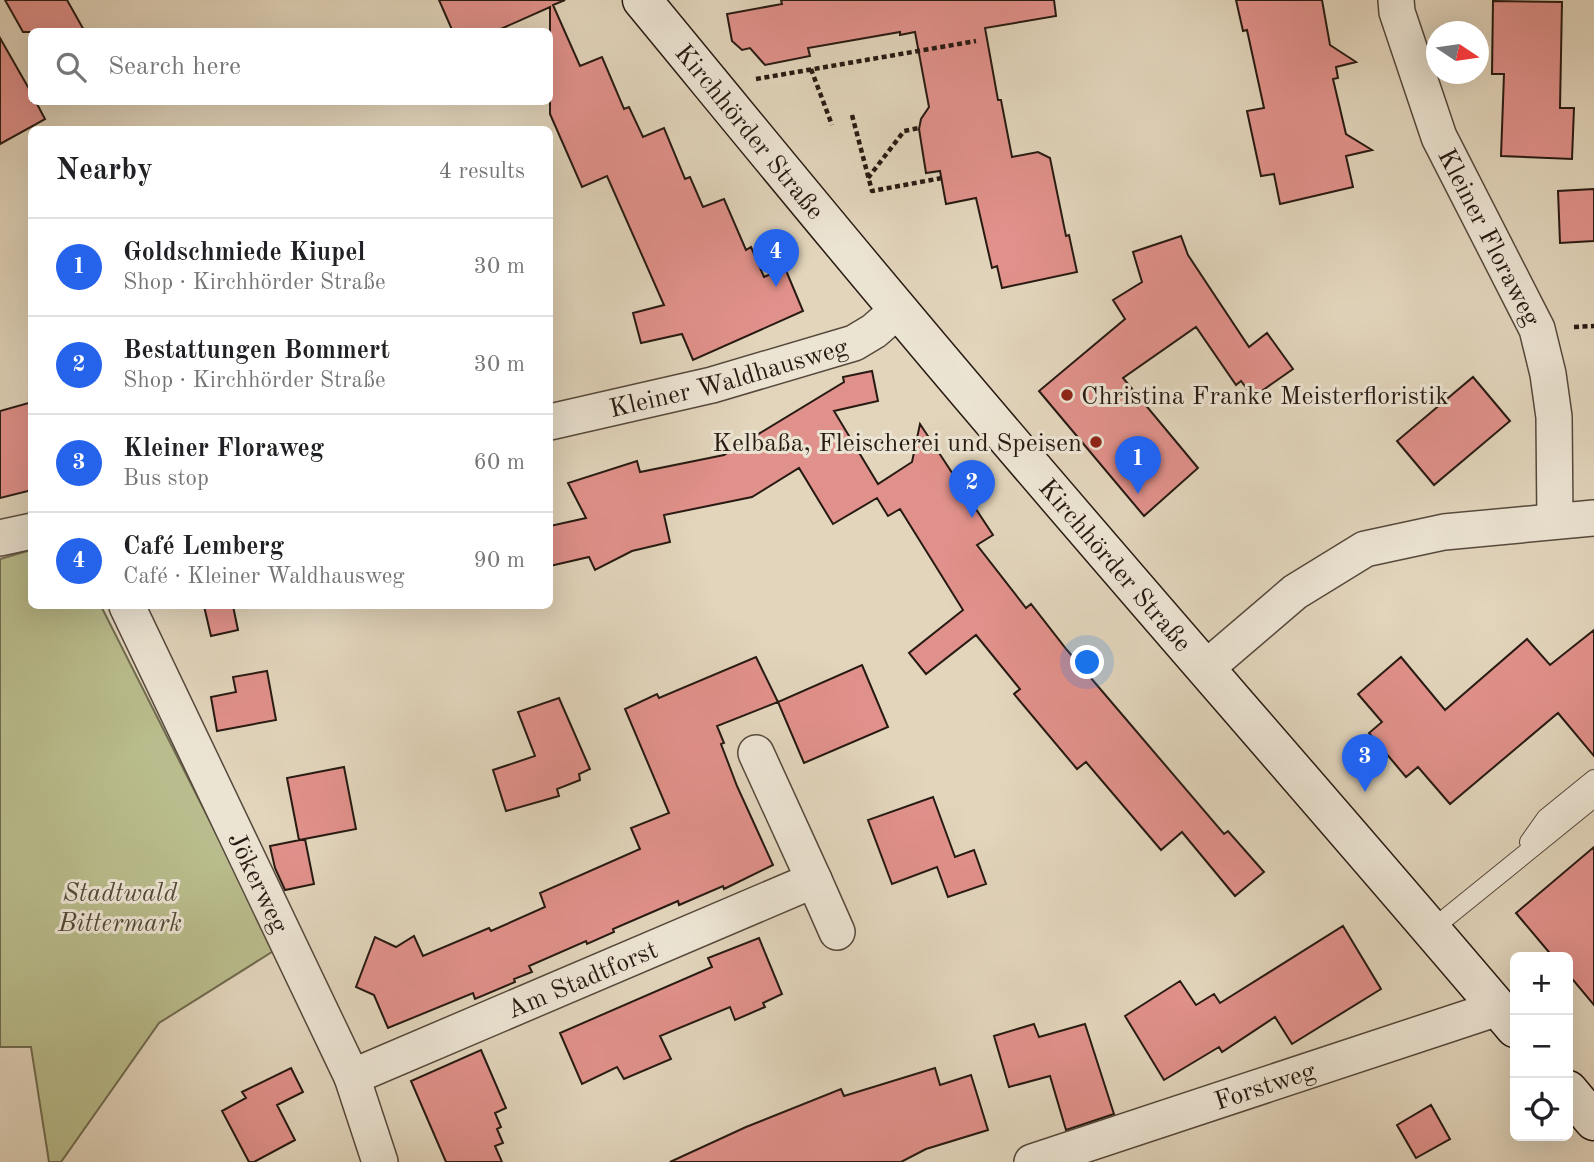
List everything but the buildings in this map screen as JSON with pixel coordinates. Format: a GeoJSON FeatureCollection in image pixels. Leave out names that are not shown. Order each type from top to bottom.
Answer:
{"type":"FeatureCollection","features":[{"type":"Feature","properties":{"kind":"main road","name":"Kirchhörder Straße"},"geometry":{"type":"LineString","coordinates":[[642,0],[898,310],[1507,1018]]}},
{"type":"Feature","properties":{"kind":"main road"},"geometry":{"type":"LineString","coordinates":[[1573,1096],[1594,1121]]}},
{"type":"Feature","properties":{"kind":"street","name":"Kleiner Floraweg"},"geometry":{"type":"LineString","coordinates":[[1396,0],[1397,12],[1439,137],[1537,329],[1548,374],[1554,417],[1555,520]]}},
{"type":"Feature","properties":{"kind":"street","name":"Kleiner Waldhausweg"},"geometry":{"type":"LineString","coordinates":[[553,421],[712,385],[854,343],[874,331],[898,310]]}},
{"type":"Feature","properties":{"kind":"street"},"geometry":{"type":"LineString","coordinates":[[1205,669],[1296,592],[1365,549],[1444,532],[1594,518]]}},
{"type":"Feature","properties":{"kind":"street"},"geometry":{"type":"LineString","coordinates":[[0,538],[28,532]]}},
{"type":"Feature","properties":{"kind":"street","name":"Jökerweg"},"geometry":{"type":"LineString","coordinates":[[128,609],[352,1077],[380,1162]]}},
{"type":"Feature","properties":{"kind":"street"},"geometry":{"type":"LineString","coordinates":[[756,752],[837,932]]}},
{"type":"Feature","properties":{"kind":"street","name":"Am Stadtforst"},"geometry":{"type":"LineString","coordinates":[[352,1077],[814,880]]}},
{"type":"Feature","properties":{"kind":"street","name":"Forstweg"},"geometry":{"type":"LineString","coordinates":[[1032,1162],[1507,1018]]}},
{"type":"Feature","properties":{"kind":"lane"},"geometry":{"type":"LineString","coordinates":[[1517,859],[1546,818],[1594,779]]}},
{"type":"Feature","properties":{"kind":"lane"},"geometry":{"type":"LineString","coordinates":[[1431,930],[1594,798]]}},
{"type":"Feature","properties":{"kind":"path"},"geometry":{"type":"LineString","coordinates":[[753,82],[758,78],[976,41]]}},
{"type":"Feature","properties":{"kind":"path"},"geometry":{"type":"LineString","coordinates":[[811,69],[831,125]]}},
{"type":"Feature","properties":{"kind":"path"},"geometry":{"type":"LineString","coordinates":[[852,116],[872,191],[942,178]]}},
{"type":"Feature","properties":{"kind":"path"},"geometry":{"type":"LineString","coordinates":[[868,178],[904,131],[919,128]]}},
{"type":"Feature","properties":{"kind":"green space","name":"Stadtwald Bittermark"},"geometry":{"type":"Polygon","coordinates":[[[28,551],[28,609],[103,609],[275,950],[159,1023],[61,1162],[49,1162],[31,1047],[0,1047],[0,559],[28,551]]]}},
{"type":"Feature","properties":{"kind":"place","name":"Café Lemberg"},"geometry":{"type":"Point","coordinates":[776,287]}},
{"type":"Feature","properties":{"kind":"place","name":"Christina Franke Meisterfloristik"},"geometry":{"type":"Point","coordinates":[1067,395]}},
{"type":"Feature","properties":{"kind":"place","name":"Kelbaßa, Fleischerei und Speisen"},"geometry":{"type":"Point","coordinates":[1096,442]}},
{"type":"Feature","properties":{"kind":"place","name":"Goldschmiede Kiupel"},"geometry":{"type":"Point","coordinates":[1138,494]}},
{"type":"Feature","properties":{"kind":"place","name":"Bestattungen Bommert"},"geometry":{"type":"Point","coordinates":[972,518]}},
{"type":"Feature","properties":{"kind":"place","name":"Kleiner Floraweg"},"geometry":{"type":"Point","coordinates":[1365,792]}}]}
